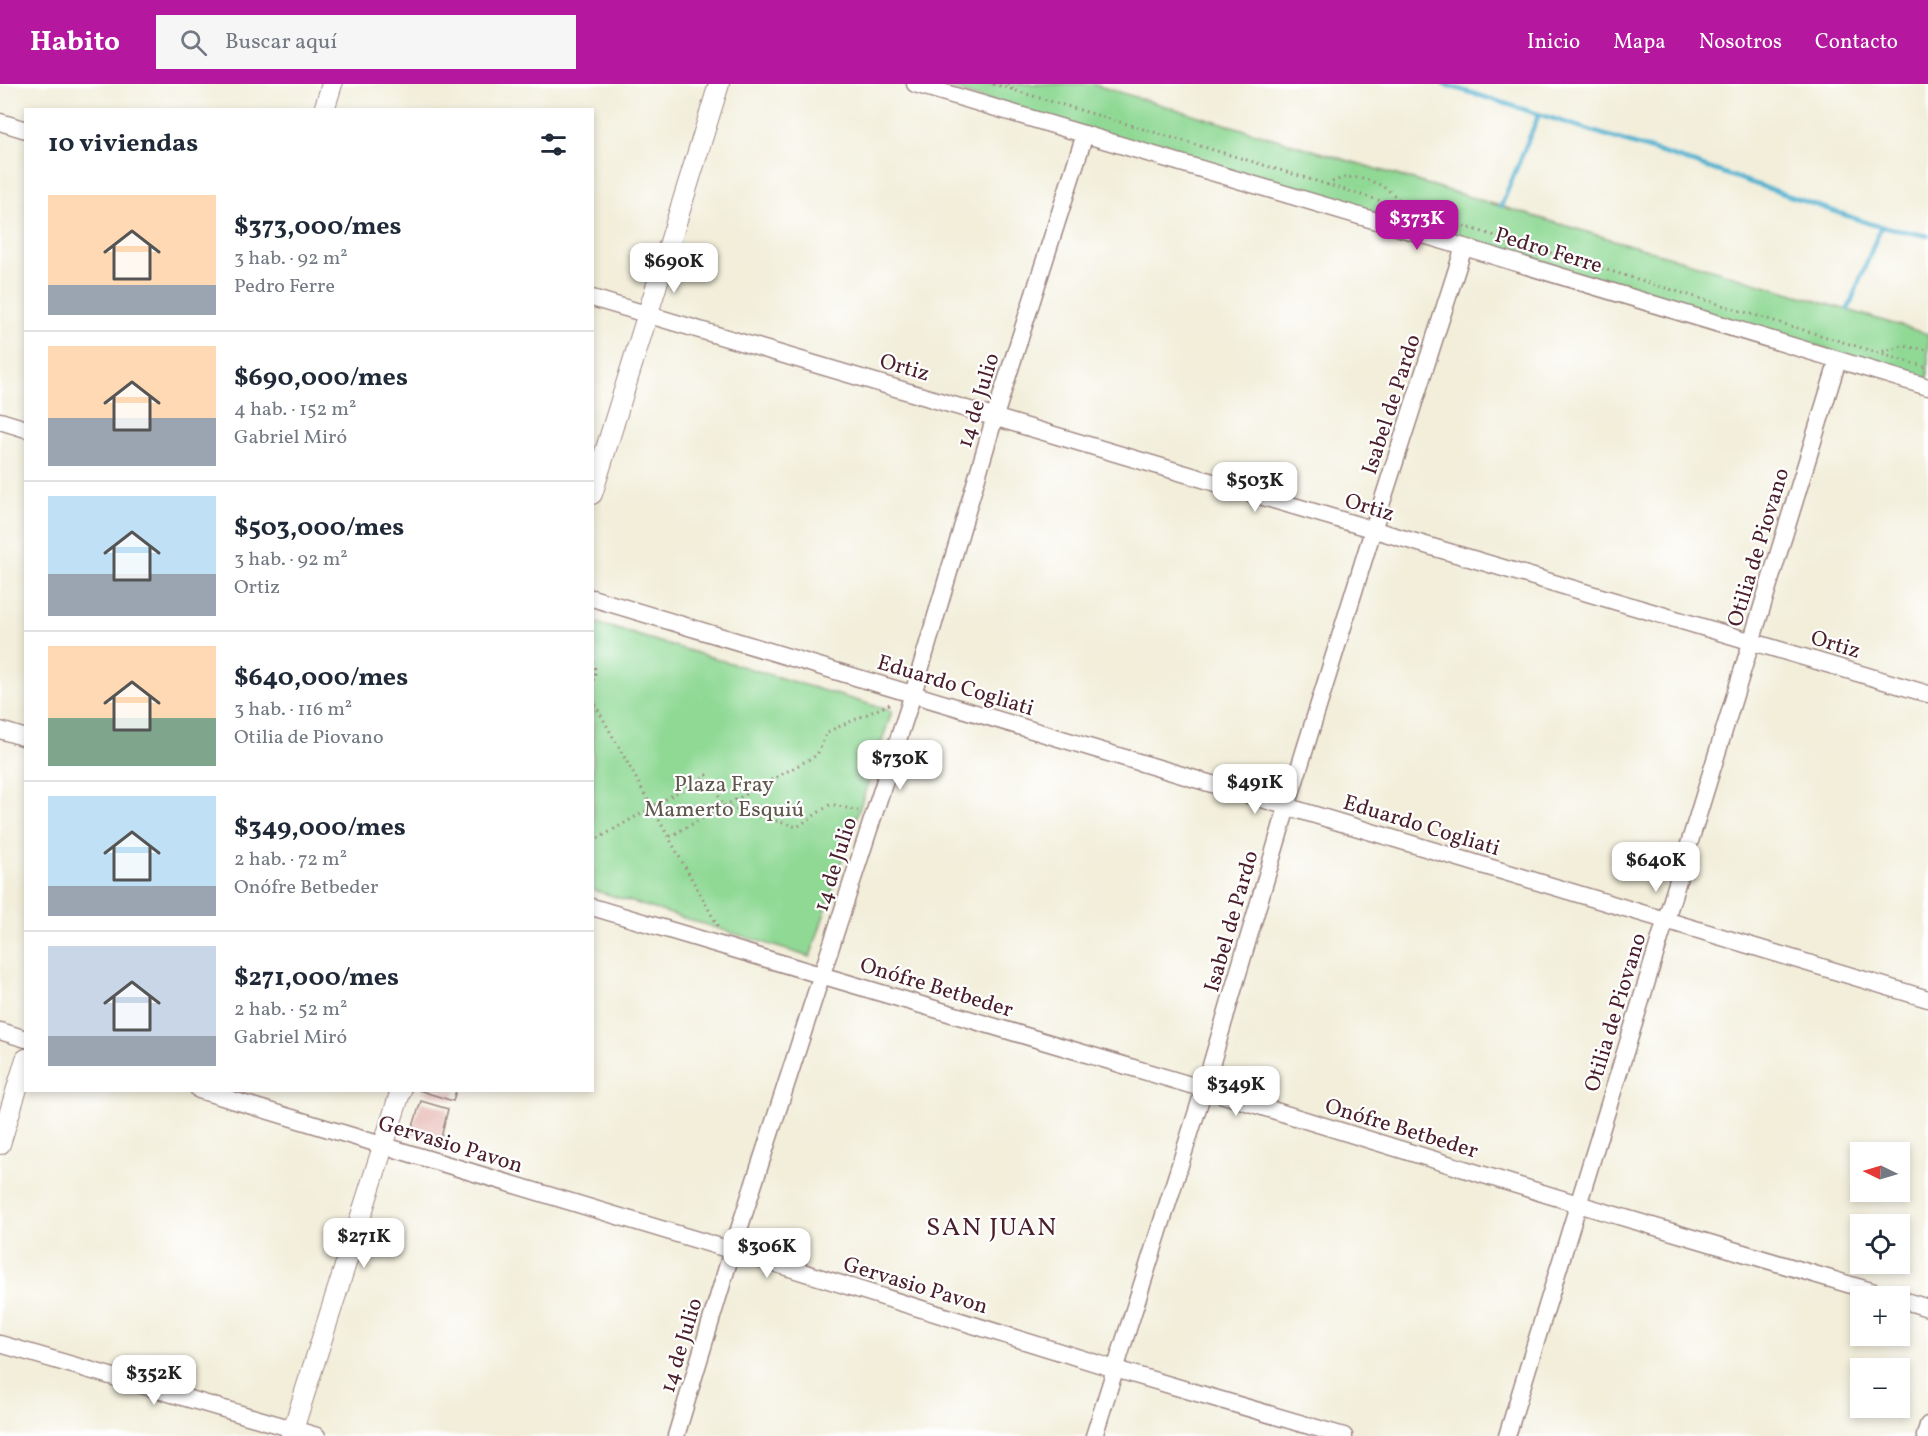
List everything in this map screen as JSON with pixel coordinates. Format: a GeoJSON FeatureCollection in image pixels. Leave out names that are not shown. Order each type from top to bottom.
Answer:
{"type":"FeatureCollection","features":[{"type":"Feature","properties":{"kind":"street"},"geometry":{"type":"LineString","coordinates":[[325,108],[332,84]]}},
{"type":"Feature","properties":{"kind":"street"},"geometry":{"type":"LineString","coordinates":[[594,488],[719,84]]}},
{"type":"Feature","properties":{"kind":"street","name":"Pedro Ferre"},"geometry":{"type":"LineString","coordinates":[[915,84],[1928,387]]}},
{"type":"Feature","properties":{"kind":"street"},"geometry":{"type":"LineString","coordinates":[[0,122],[24,129]]}},
{"type":"Feature","properties":{"kind":"street","name":"14 de Julio"},"geometry":{"type":"LineString","coordinates":[[676,1436],[732,1251],[913,694],[995,416],[1085,134]]}},
{"type":"Feature","properties":{"kind":"street","name":"Isabel de Pardo"},"geometry":{"type":"LineString","coordinates":[[1094,1436],[1204,1089],[1287,807],[1373,530],[1464,247]]}},
{"type":"Feature","properties":{"kind":"street","name":"Ortiz"},"geometry":{"type":"LineString","coordinates":[[594,299],[1928,694]]}},
{"type":"Feature","properties":{"kind":"street","name":"Otilia de Piovano"},"geometry":{"type":"LineString","coordinates":[[1507,1436],[1838,360]]}},
{"type":"Feature","properties":{"kind":"street"},"geometry":{"type":"LineString","coordinates":[[0,422],[24,428]]}},
{"type":"Feature","properties":{"kind":"street","name":"Eduardo Cogliati"},"geometry":{"type":"LineString","coordinates":[[594,599],[1928,999]]}},
{"type":"Feature","properties":{"kind":"street"},"geometry":{"type":"LineString","coordinates":[[0,730],[24,737]]}},
{"type":"Feature","properties":{"kind":"street","name":"Onófre Betbeder"},"geometry":{"type":"LineString","coordinates":[[594,908],[1854,1286]]}},
{"type":"Feature","properties":{"kind":"street"},"geometry":{"type":"LineString","coordinates":[[0,1031],[24,1038]]}},
{"type":"Feature","properties":{"kind":"street"},"geometry":{"type":"LineString","coordinates":[[0,1144],[24,1066]]}},
{"type":"Feature","properties":{"kind":"street","name":"Gervasio Pavon"},"geometry":{"type":"LineString","coordinates":[[206,1092],[1115,1369],[1344,1436]]}},
{"type":"Feature","properties":{"kind":"street"},"geometry":{"type":"LineString","coordinates":[[292,1432],[400,1092]]}},
{"type":"Feature","properties":{"kind":"street"},"geometry":{"type":"LineString","coordinates":[[1910,1302],[1928,1308]]}},
{"type":"Feature","properties":{"kind":"street"},"geometry":{"type":"LineString","coordinates":[[0,1344],[292,1432],[317,1436]]}},
{"type":"Feature","properties":{"kind":"street"},"geometry":{"type":"LineString","coordinates":[[1925,1436],[1928,1425]]}},
{"type":"Feature","properties":{"kind":"path"},"geometry":{"type":"LineString","coordinates":[[993,84],[1928,368]]}},
{"type":"Feature","properties":{"kind":"path"},"geometry":{"type":"LineString","coordinates":[[1008,84],[1015,91]]}},
{"type":"Feature","properties":{"kind":"path"},"geometry":{"type":"LineString","coordinates":[[1327,185],[1341,179],[1372,180],[1390,192],[1407,210],[1410,216],[1410,231]]}},
{"type":"Feature","properties":{"kind":"path"},"geometry":{"type":"LineString","coordinates":[[1865,368],[1872,354],[1903,346],[1928,350]]}},
{"type":"Feature","properties":{"kind":"path"},"geometry":{"type":"LineString","coordinates":[[669,837],[817,755],[827,732],[913,694]]}},
{"type":"Feature","properties":{"kind":"path"},"geometry":{"type":"LineString","coordinates":[[594,703],[730,948]]}},
{"type":"Feature","properties":{"kind":"path"},"geometry":{"type":"LineString","coordinates":[[594,837],[599,838],[707,775],[724,806],[796,827],[831,804],[873,816]]}},
{"type":"Feature","properties":{"kind":"green space"},"geometry":{"type":"Polygon","coordinates":[[[934,84],[1092,84],[1928,334],[1928,379],[934,84]]]}},
{"type":"Feature","properties":{"kind":"green space","name":"Plaza Fray Mamerto Esquiú"},"geometry":{"type":"Polygon","coordinates":[[[594,622],[892,711],[810,957],[594,890],[594,622]]]}},
{"type":"Feature","properties":{"kind":"building"},"geometry":{"type":"Polygon","coordinates":[[[424,1092],[455,1092],[453,1101],[424,1092]]]}},
{"type":"Feature","properties":{"kind":"building"},"geometry":{"type":"Polygon","coordinates":[[[421,1101],[448,1109],[440,1142],[411,1133],[421,1101]]]}},
{"type":"Feature","properties":{"kind":"waterway"},"geometry":{"type":"LineString","coordinates":[[1443,84],[1694,163],[1874,225],[1928,236]]}},
{"type":"Feature","properties":{"kind":"waterway"},"geometry":{"type":"LineString","coordinates":[[1501,206],[1539,114]]}},
{"type":"Feature","properties":{"kind":"waterway"},"geometry":{"type":"LineString","coordinates":[[1848,309],[1881,227]]}},
{"type":"Feature","properties":{"kind":"district","name":"SAN JUAN"},"geometry":{"type":"Point","coordinates":[992,1226]}}]}
